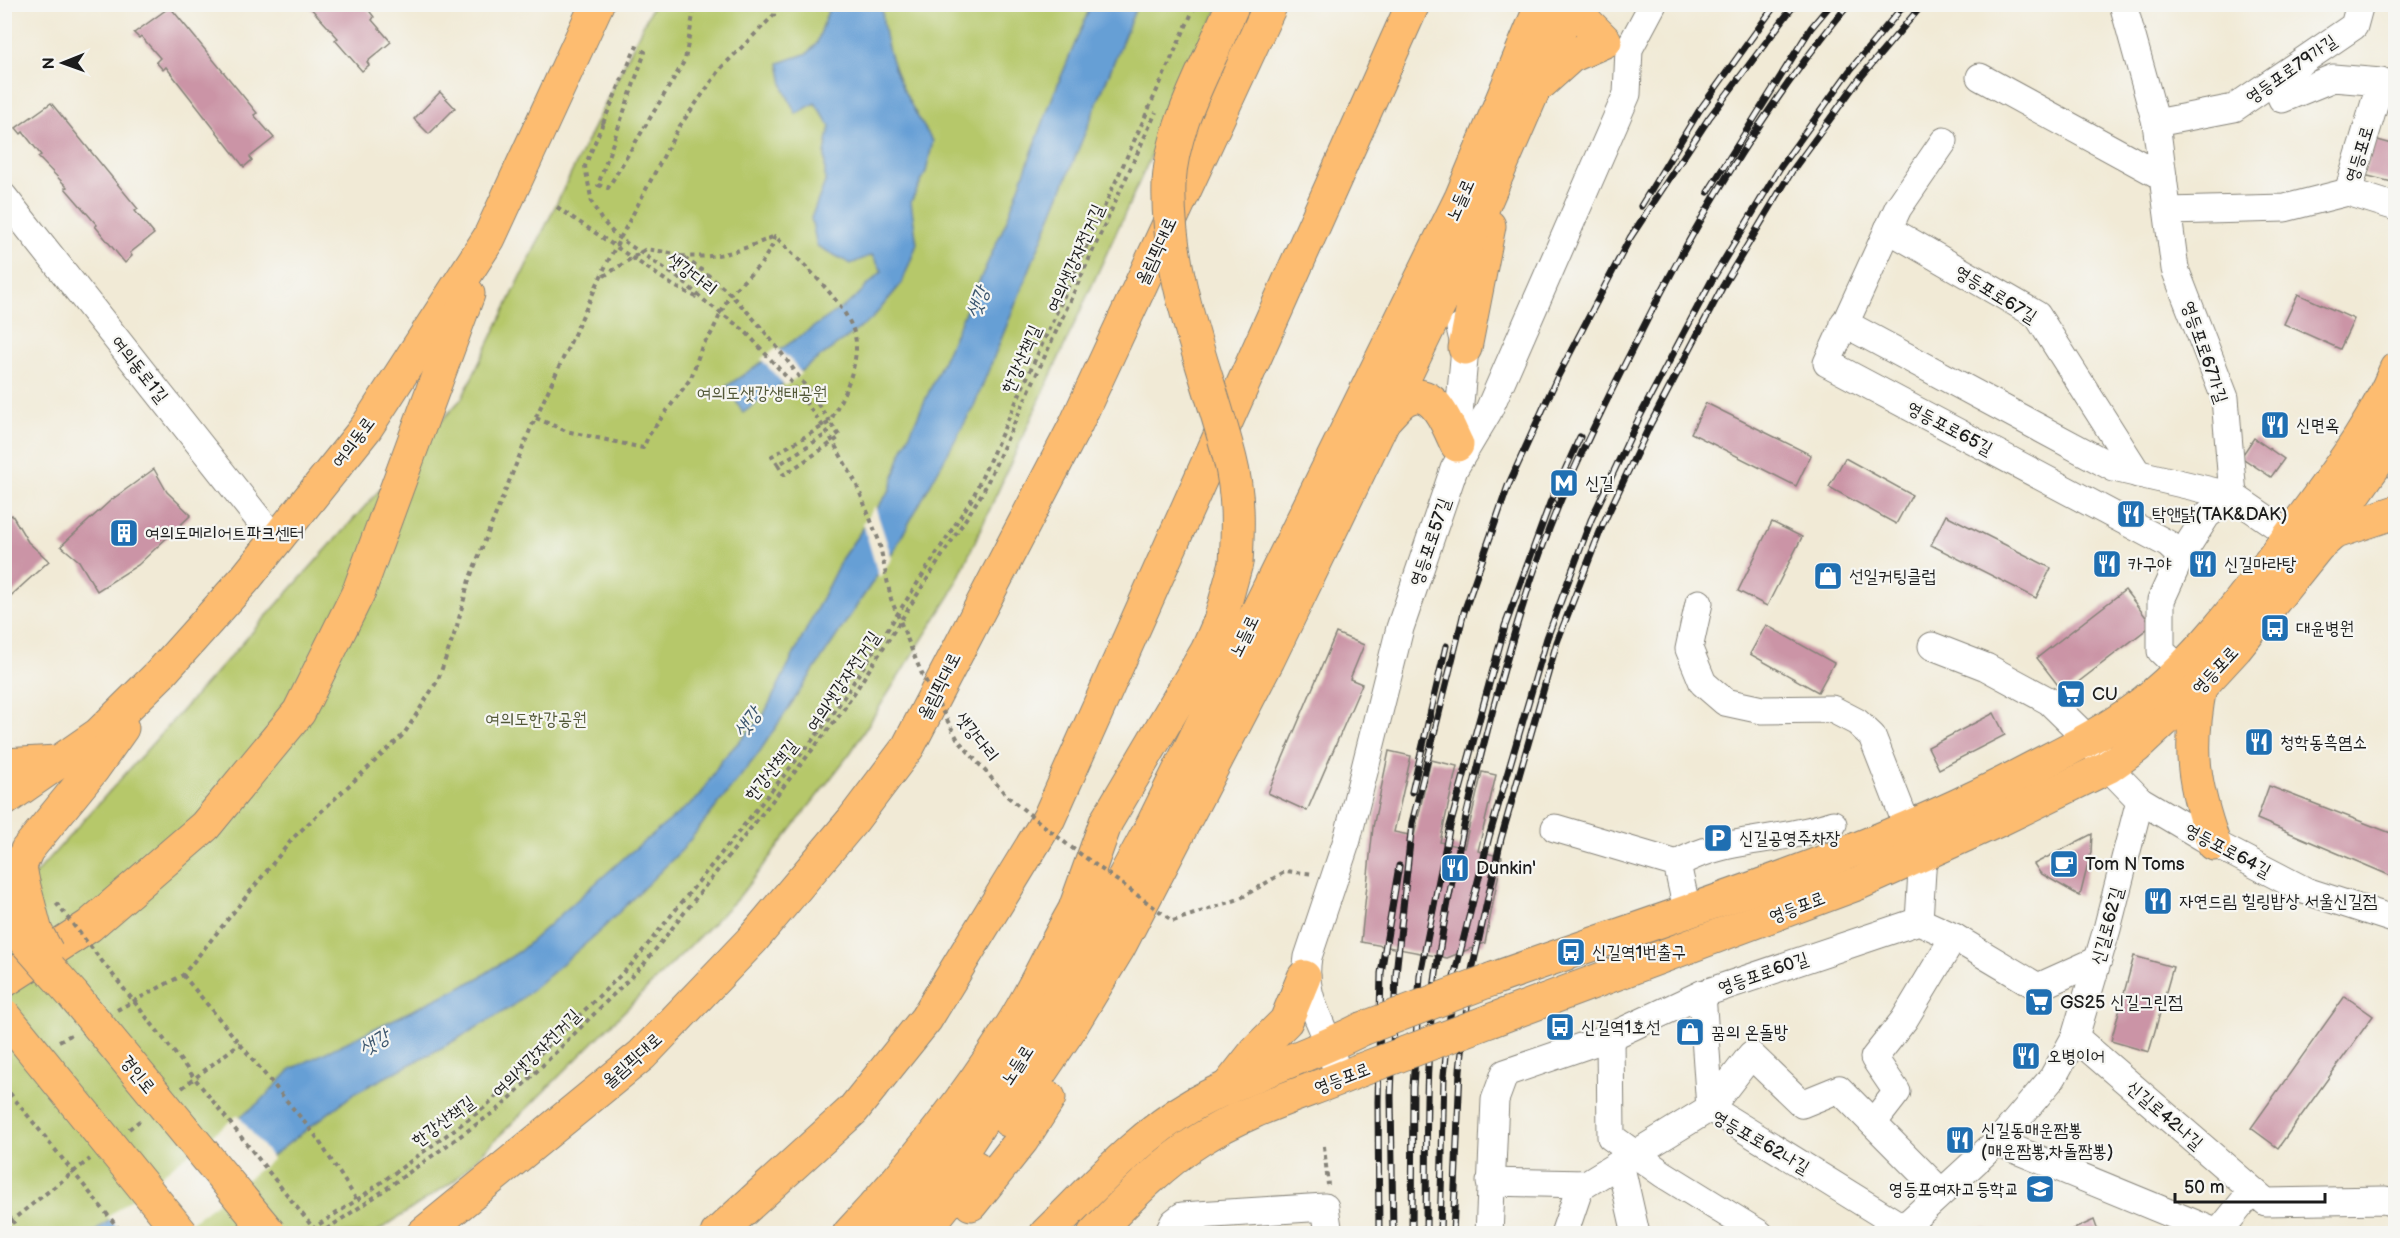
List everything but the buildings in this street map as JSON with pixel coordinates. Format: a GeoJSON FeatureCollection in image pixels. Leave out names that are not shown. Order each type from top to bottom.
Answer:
{"type":"FeatureCollection","features":[{"type":"Feature","properties":{"kind":"main road","name":"여의동로"},"geometry":{"type":"LineString","coordinates":[[4,800],[99,734],[160,674],[276,541],[366,428],[489,238],[597,4]]}},
{"type":"Feature","properties":{"kind":"main road"},"geometry":{"type":"LineString","coordinates":[[1076,906],[1107,822],[1207,651],[1220,621],[1236,563],[1238,509],[1231,461],[1204,372],[1172,248],[1169,182],[1180,132],[1196,87],[1233,4]]}},
{"type":"Feature","properties":{"kind":"main road","name":"올림픽대로"},"geometry":{"type":"LineString","coordinates":[[423,1233],[642,1055],[752,940],[853,820],[908,747],[1076,424],[1271,4]]}},
{"type":"Feature","properties":{"kind":"main road"},"geometry":{"type":"LineString","coordinates":[[717,1233],[853,1110],[926,1019],[1049,818],[1413,4]]}},
{"type":"Feature","properties":{"kind":"main road","name":"노들로"},"geometry":{"type":"LineString","coordinates":[[889,1233],[959,1156],[1041,1028],[1152,826],[1188,749],[1437,249],[1461,198],[1542,4]]}},
{"type":"Feature","properties":{"kind":"main road","name":"노들로"},"geometry":{"type":"LineString","coordinates":[[922,1233],[966,1181],[1067,1033],[1119,947],[1268,660],[1449,285],[1571,4]]}},
{"type":"Feature","properties":{"kind":"main road"},"geometry":{"type":"LineString","coordinates":[[1578,4],[1586,22],[1617,45]]}},
{"type":"Feature","properties":{"kind":"main road"},"geometry":{"type":"LineString","coordinates":[[1535,88],[1571,56],[1617,45]]}},
{"type":"Feature","properties":{"kind":"main road"},"geometry":{"type":"LineString","coordinates":[[1465,348],[1508,148]]}},
{"type":"Feature","properties":{"kind":"main road"},"geometry":{"type":"LineString","coordinates":[[4,981],[89,926],[205,826],[299,712],[359,591],[489,238]]}},
{"type":"Feature","properties":{"kind":"main road","name":"영등포로"},"geometry":{"type":"LineString","coordinates":[[1094,1233],[1157,1172],[1201,1138],[1244,1115],[1859,883],[1993,789],[2088,739],[2236,648],[2303,541],[2388,435],[2396,369]]}},
{"type":"Feature","properties":{"kind":"main road"},"geometry":{"type":"LineString","coordinates":[[1383,421],[1405,400],[1419,396],[1430,400],[1440,410],[1456,457]]}},
{"type":"Feature","properties":{"kind":"main road"},"geometry":{"type":"LineString","coordinates":[[2303,541],[2396,512]]}},
{"type":"Feature","properties":{"kind":"main road"},"geometry":{"type":"LineString","coordinates":[[948,1233],[1022,1140],[1089,1033],[1172,880],[1268,660]]}},
{"type":"Feature","properties":{"kind":"main road"},"geometry":{"type":"LineString","coordinates":[[73,995],[36,932],[20,866],[27,850],[93,769],[160,674]]}},
{"type":"Feature","properties":{"kind":"main road"},"geometry":{"type":"LineString","coordinates":[[2190,678],[2194,777],[2199,801],[2214,844]]}},
{"type":"Feature","properties":{"kind":"main road","name":"영등포로"},"geometry":{"type":"LineString","coordinates":[[1046,1233],[1156,1129],[1194,1104],[1362,1029],[1493,979],[1820,863],[1916,841],[2108,767],[2136,747],[2190,678]]}},
{"type":"Feature","properties":{"kind":"main road"},"geometry":{"type":"LineString","coordinates":[[849,1233],[886,1194],[945,1122],[1013,1024],[1076,906],[1188,749]]}},
{"type":"Feature","properties":{"kind":"main road"},"geometry":{"type":"LineString","coordinates":[[4,765],[57,762]]}},
{"type":"Feature","properties":{"kind":"main road","name":"경인로"},"geometry":{"type":"LineString","coordinates":[[4,917],[73,995],[270,1233]]}},
{"type":"Feature","properties":{"kind":"main road"},"geometry":{"type":"LineString","coordinates":[[1227,1088],[1257,1050],[1286,1021],[1305,977]]}},
{"type":"Feature","properties":{"kind":"main road"},"geometry":{"type":"LineString","coordinates":[[4,1015],[182,1233]]}},
{"type":"Feature","properties":{"kind":"main road"},"geometry":{"type":"LineString","coordinates":[[1067,1233],[1087,1193]]}},
{"type":"Feature","properties":{"kind":"street"},"geometry":{"type":"LineString","coordinates":[[1617,45],[1653,4]]}},
{"type":"Feature","properties":{"kind":"street","name":"영등포로67가길"},"geometry":{"type":"LineString","coordinates":[[2123,4],[2156,123],[2175,269],[2225,398],[2233,496]]}},
{"type":"Feature","properties":{"kind":"street","name":"영등포로79가길"},"geometry":{"type":"LineString","coordinates":[[2156,123],[2234,108],[2274,81],[2357,15]]}},
{"type":"Feature","properties":{"kind":"street","name":"영등포로57길"},"geometry":{"type":"LineString","coordinates":[[1348,1075],[1330,1045],[1312,1006],[1305,977],[1308,957],[1347,840],[1400,628],[1456,457],[1488,412],[1627,94],[1617,45]]}},
{"type":"Feature","properties":{"kind":"street"},"geometry":{"type":"LineString","coordinates":[[1980,77],[2163,177]]}},
{"type":"Feature","properties":{"kind":"street","name":"영등포로"},"geometry":{"type":"LineString","coordinates":[[2274,81],[2282,99],[2332,78],[2381,82],[2348,192],[2396,207]]}},
{"type":"Feature","properties":{"kind":"street","name":"영등포로65길"},"geometry":{"type":"LineString","coordinates":[[1944,141],[1898,208],[1827,363],[2168,544],[2181,556]]}},
{"type":"Feature","properties":{"kind":"street"},"geometry":{"type":"LineString","coordinates":[[2168,211],[2285,208],[2348,192]]}},
{"type":"Feature","properties":{"kind":"street","name":"여의동로1길"},"geometry":{"type":"LineString","coordinates":[[4,197],[276,541]]}},
{"type":"Feature","properties":{"kind":"street","name":"영등포로67길"},"geometry":{"type":"LineString","coordinates":[[1888,229],[2037,315],[2138,474]]}},
{"type":"Feature","properties":{"kind":"street"},"geometry":{"type":"LineString","coordinates":[[1437,249],[1465,348],[1456,457]]}},
{"type":"Feature","properties":{"kind":"street"},"geometry":{"type":"LineString","coordinates":[[1844,323],[2114,468],[2233,496],[2303,541]]}},
{"type":"Feature","properties":{"kind":"street"},"geometry":{"type":"LineString","coordinates":[[2190,678],[2161,651],[2161,600],[2181,556],[2207,515],[2233,496]]}},
{"type":"Feature","properties":{"kind":"street"},"geometry":{"type":"LineString","coordinates":[[1699,603],[1689,649],[1703,683],[1725,702],[1762,710],[1832,709],[1857,722],[1872,736],[1916,841],[1920,921],[1954,937],[2038,987],[2098,960]]}},
{"type":"Feature","properties":{"kind":"street","name":"영등포로64길"},"geometry":{"type":"LineString","coordinates":[[1932,646],[1986,667],[2049,701],[2088,739],[2108,767],[2140,800],[2214,844],[2306,891],[2396,920]]}},
{"type":"Feature","properties":{"kind":"street","name":"신길로62길"},"geometry":{"type":"LineString","coordinates":[[1899,1230],[1997,1142],[2053,1077],[2075,1038],[2140,800]]}},
{"type":"Feature","properties":{"kind":"street"},"geometry":{"type":"LineString","coordinates":[[1555,828],[1677,864],[1698,852],[1804,834],[1833,824]]}},
{"type":"Feature","properties":{"kind":"street"},"geometry":{"type":"LineString","coordinates":[[1677,864],[1687,910]]}},
{"type":"Feature","properties":{"kind":"street","name":"영등포로60길"},"geometry":{"type":"LineString","coordinates":[[1489,1233],[1495,1100],[1505,1073],[1610,1036],[1702,994],[1920,921]]}},
{"type":"Feature","properties":{"kind":"street"},"geometry":{"type":"LineString","coordinates":[[1873,1123],[1897,1092],[1874,1058],[1904,1020],[1954,937]]}},
{"type":"Feature","properties":{"kind":"street"},"geometry":{"type":"LineString","coordinates":[[1702,994],[1710,1108]]}},
{"type":"Feature","properties":{"kind":"street"},"geometry":{"type":"LineString","coordinates":[[1610,1036],[1611,1137],[1628,1158],[1663,1174],[1760,1233]]}},
{"type":"Feature","properties":{"kind":"street","name":"신길로42나길"},"geometry":{"type":"LineString","coordinates":[[2075,1038],[2265,1202],[2385,1200],[2396,1204]]}},
{"type":"Feature","properties":{"kind":"street"},"geometry":{"type":"LineString","coordinates":[[1710,1108],[1751,1055],[1802,1104],[1839,1089],[1941,1192]]}},
{"type":"Feature","properties":{"kind":"street","name":"영등포로62나길"},"geometry":{"type":"LineString","coordinates":[[1490,1182],[1586,1184],[1710,1108],[1899,1230]]}},
{"type":"Feature","properties":{"kind":"street"},"geometry":{"type":"LineString","coordinates":[[1997,1142],[2220,1232],[2252,1191]]}},
{"type":"Feature","properties":{"kind":"street"},"geometry":{"type":"LineString","coordinates":[[1628,1158],[1636,1233]]}},
{"type":"Feature","properties":{"kind":"street"},"geometry":{"type":"LineString","coordinates":[[1564,1233],[1581,1184]]}},
{"type":"Feature","properties":{"kind":"street"},"geometry":{"type":"LineString","coordinates":[[1168,1233],[1174,1222],[1182,1216],[1249,1223],[1325,1207],[1329,1233]]}},
{"type":"Feature","properties":{"kind":"path","name":"샛강다리"},"geometry":{"type":"LineString","coordinates":[[695,4],[684,60],[609,188],[598,185],[645,52],[636,47],[585,166],[592,203],[601,219],[616,236],[680,279],[706,303],[745,331],[790,381],[828,433],[856,483],[879,541],[891,599],[921,672],[958,740],[1008,797],[1068,845],[1173,921],[1239,899],[1286,871],[1321,875]]}},
{"type":"Feature","properties":{"kind":"path"},"geometry":{"type":"LineString","coordinates":[[357,1200],[315,1135],[183,975],[294,837],[404,734],[438,680],[457,627],[469,580],[536,418],[600,278],[679,128],[722,67],[774,15],[775,4]]}},
{"type":"Feature","properties":{"kind":"path","name":"한강산책길"},"geometry":{"type":"LineString","coordinates":[[304,1233],[357,1200],[484,1108],[632,964],[831,717],[973,497],[1196,4]]}},
{"type":"Feature","properties":{"kind":"path","name":"여의샛강자전거길"},"geometry":{"type":"LineString","coordinates":[[318,1233],[366,1203],[501,1107],[644,964],[842,712],[983,492],[1160,102]]}},
{"type":"Feature","properties":{"kind":"path"},"geometry":{"type":"LineString","coordinates":[[557,207],[674,286],[706,303]]}},
{"type":"Feature","properties":{"kind":"path"},"geometry":{"type":"LineString","coordinates":[[600,278],[646,249],[680,256],[709,258],[739,251],[775,236]]}},
{"type":"Feature","properties":{"kind":"path"},"geometry":{"type":"LineString","coordinates":[[680,256],[730,294],[789,362],[830,422],[840,437],[784,475],[772,456],[830,422],[851,379],[856,341],[839,305],[775,236]]}},
{"type":"Feature","properties":{"kind":"path"},"geometry":{"type":"LineString","coordinates":[[536,418],[566,431],[643,448],[649,435],[691,378],[702,346],[711,334],[730,294],[761,264],[775,236]]}},
{"type":"Feature","properties":{"kind":"path"},"geometry":{"type":"LineString","coordinates":[[777,465],[828,433]]}},
{"type":"Feature","properties":{"kind":"path"},"geometry":{"type":"LineString","coordinates":[[53,899],[318,1233]]}},
{"type":"Feature","properties":{"kind":"path"},"geometry":{"type":"LineString","coordinates":[[4,1086],[123,1233]]}},
{"type":"Feature","properties":{"kind":"path"},"geometry":{"type":"LineString","coordinates":[[1324,1146],[1328,1178],[1325,1207]]}},
{"type":"Feature","properties":{"kind":"path"},"geometry":{"type":"LineString","coordinates":[[12,1220],[21,1233]]}},
{"type":"Feature","properties":{"kind":"green space","name":"여의도한강공원"},"geometry":{"type":"Polygon","coordinates":[[[653,5],[1220,5],[951,594],[851,752],[739,897],[454,1181],[375,1233],[5,1233],[5,898],[39,870],[462,398],[653,5]]]}},
{"type":"Feature","properties":{"kind":"water"},"geometry":{"type":"Polygon","coordinates":[[[830,5],[882,5],[886,41],[897,76],[933,141],[926,172],[911,202],[917,244],[902,283],[871,320],[743,413],[727,386],[853,300],[882,271],[872,255],[851,264],[817,246],[811,218],[825,182],[825,154],[830,126],[815,103],[796,114],[784,89],[779,63],[808,53],[817,43],[830,5]]]}},
{"type":"Feature","properties":{"kind":"water","name":"샛강"},"geometry":{"type":"Polygon","coordinates":[[[1091,5],[1137,5],[974,406],[894,550],[758,754],[682,850],[598,933],[513,1006],[447,1045],[355,1093],[171,1233],[92,1234],[262,1100],[291,1069],[477,979],[520,951],[626,856],[700,796],[721,761],[763,716],[842,558],[890,490],[902,451],[1006,222],[1053,96],[1091,5]]]}},
{"type":"Feature","properties":{"kind":"pier"},"geometry":{"type":"Polygon","coordinates":[[[777,348],[793,362],[801,374],[785,386],[761,359],[777,348]]]}},
{"type":"Feature","properties":{"kind":"pier"},"geometry":{"type":"Polygon","coordinates":[[[875,506],[892,558],[879,578],[863,523],[875,506]]]}},
{"type":"Feature","properties":{"kind":"pier"},"geometry":{"type":"Polygon","coordinates":[[[238,1115],[273,1159],[176,1234],[121,1233],[108,1217],[238,1115]]]}},
{"type":"Feature","properties":{"kind":"railway"},"geometry":{"type":"LineString","coordinates":[[1641,206],[1699,111],[1776,4]]}},
{"type":"Feature","properties":{"kind":"railway"},"geometry":{"type":"LineString","coordinates":[[1393,1234],[1391,1096],[1396,974],[1412,823],[1464,612],[1508,486],[1557,378],[1630,238],[1709,118],[1795,4]]}},
{"type":"Feature","properties":{"kind":"railway"},"geometry":{"type":"LineString","coordinates":[[1708,192],[1811,28],[1831,4]]}},
{"type":"Feature","properties":{"kind":"railway"},"geometry":{"type":"LineString","coordinates":[[1426,1234],[1426,1136],[1430,1038],[1432,1006],[1446,910],[1490,720],[1539,557],[1587,440],[1661,292],[1709,206],[1761,122],[1849,4]]}},
{"type":"Feature","properties":{"kind":"railway"},"geometry":{"type":"LineString","coordinates":[[1440,1234],[1444,1076],[1454,977],[1489,837],[1547,638],[1591,520],[1639,418],[1712,280],[1781,166],[1851,69],[1905,4]]}},
{"type":"Feature","properties":{"kind":"railway"},"geometry":{"type":"LineString","coordinates":[[1453,1234],[1460,1070],[1470,979],[1501,839],[1557,642],[1603,524],[1651,423],[1723,286],[1792,171],[1860,78],[1923,4]]}},
{"type":"Feature","properties":{"kind":"railway"},"geometry":{"type":"LineString","coordinates":[[1412,1234],[1413,1088],[1420,975],[1449,830],[1505,626],[1550,503],[1580,437]]}},
{"type":"Feature","properties":{"kind":"railway"},"geometry":{"type":"LineString","coordinates":[[1412,792],[1446,646]]}},
{"type":"Feature","properties":{"kind":"railway"},"geometry":{"type":"LineString","coordinates":[[1379,1234],[1378,1102],[1381,973],[1399,866]]}},
{"type":"Feature","properties":{"kind":"place","name":"신면옥"},"geometry":{"type":"Point","coordinates":[2275,425]}},
{"type":"Feature","properties":{"kind":"place","name":"신길"},"geometry":{"type":"Point","coordinates":[1564,483]}},
{"type":"Feature","properties":{"kind":"place","name":"탁앤닭(TAK&DAK)"},"geometry":{"type":"Point","coordinates":[2131,514]}},
{"type":"Feature","properties":{"kind":"place","name":"여의도메리어트파크센터"},"geometry":{"type":"Point","coordinates":[124,533]}},
{"type":"Feature","properties":{"kind":"place","name":"카구야"},"geometry":{"type":"Point","coordinates":[2107,564]}},
{"type":"Feature","properties":{"kind":"place","name":"신길마라탕"},"geometry":{"type":"Point","coordinates":[2203,564]}},
{"type":"Feature","properties":{"kind":"place","name":"선일커팅클럽"},"geometry":{"type":"Point","coordinates":[1828,576]}},
{"type":"Feature","properties":{"kind":"place","name":"대윤병원"},"geometry":{"type":"Point","coordinates":[2275,628]}},
{"type":"Feature","properties":{"kind":"place","name":"CU"},"geometry":{"type":"Point","coordinates":[2071,694]}},
{"type":"Feature","properties":{"kind":"place","name":"청학동흑염소"},"geometry":{"type":"Point","coordinates":[2259,742]}},
{"type":"Feature","properties":{"kind":"place","name":"신길공영주차장"},"geometry":{"type":"Point","coordinates":[1718,838]}},
{"type":"Feature","properties":{"kind":"place","name":"Tom N Toms"},"geometry":{"type":"Point","coordinates":[2064,864]}},
{"type":"Feature","properties":{"kind":"place","name":"Dunkin'"},"geometry":{"type":"Point","coordinates":[1455,868]}},
{"type":"Feature","properties":{"kind":"place","name":"자연드림 힐링밥상 서울신길점"},"geometry":{"type":"Point","coordinates":[2158,901]}},
{"type":"Feature","properties":{"kind":"place","name":"신길역1번출구"},"geometry":{"type":"Point","coordinates":[1571,952]}},
{"type":"Feature","properties":{"kind":"place","name":"GS25 신길그린점"},"geometry":{"type":"Point","coordinates":[2039,1002]}},
{"type":"Feature","properties":{"kind":"place","name":"신길역1호선"},"geometry":{"type":"Point","coordinates":[1560,1027]}},
{"type":"Feature","properties":{"kind":"place","name":"꿈의 온돌방"},"geometry":{"type":"Point","coordinates":[1690,1032]}},
{"type":"Feature","properties":{"kind":"place","name":"오병이어"},"geometry":{"type":"Point","coordinates":[2026,1056]}},
{"type":"Feature","properties":{"kind":"place","name":"신길동매운짬뽕 (매운짬뽕,차돌짬뽕)"},"geometry":{"type":"Point","coordinates":[1960,1140]}},
{"type":"Feature","properties":{"kind":"place","name":"영등포여자고등학교"},"geometry":{"type":"Point","coordinates":[2040,1189]}},
{"type":"Feature","properties":{"kind":"park label","name":"여의도샛강생태공원"},"geometry":{"type":"Point","coordinates":[762,393]}}]}
